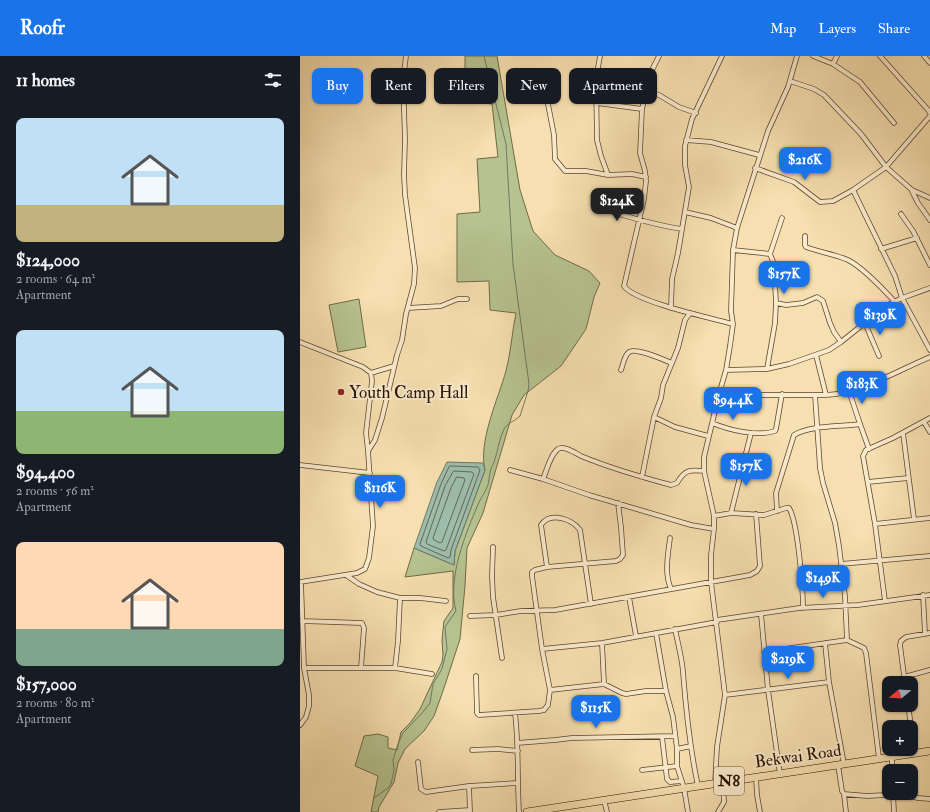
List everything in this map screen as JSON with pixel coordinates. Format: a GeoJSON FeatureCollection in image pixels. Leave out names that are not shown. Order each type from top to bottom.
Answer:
{"type":"FeatureCollection","features":[{"type":"Feature","properties":{"kind":"highway","name":"Bekwai Road"},"geometry":{"type":"LineString","coordinates":[[918,753],[930,751]]}},
{"type":"Feature","properties":{"kind":"highway","name":"Bekwai Road"},"geometry":{"type":"LineString","coordinates":[[528,812],[564,809],[604,800],[898,756]]}},
{"type":"Feature","properties":{"kind":"street"},"geometry":{"type":"LineString","coordinates":[[368,451],[375,440],[382,418],[394,366],[402,340],[414,284],[415,268],[404,175],[405,138],[403,80],[406,56]]}},
{"type":"Feature","properties":{"kind":"street"},"geometry":{"type":"LineString","coordinates":[[598,68],[600,56]]}},
{"type":"Feature","properties":{"kind":"street"},"geometry":{"type":"LineString","coordinates":[[653,68],[659,56]]}},
{"type":"Feature","properties":{"kind":"street"},"geometry":{"type":"LineString","coordinates":[[671,308],[672,279],[689,187],[684,155],[686,140],[690,126],[722,56]]}},
{"type":"Feature","properties":{"kind":"street"},"geometry":{"type":"LineString","coordinates":[[715,784],[717,747],[725,695],[711,582],[711,555],[714,516],[704,471],[704,457],[708,436],[726,370],[732,324],[733,250],[737,228],[759,155],[790,81],[797,56]]}},
{"type":"Feature","properties":{"kind":"street"},"geometry":{"type":"LineString","coordinates":[[813,56],[833,64],[860,82],[894,123]]}},
{"type":"Feature","properties":{"kind":"street"},"geometry":{"type":"LineString","coordinates":[[833,64],[837,56]]}},
{"type":"Feature","properties":{"kind":"street"},"geometry":{"type":"LineString","coordinates":[[755,168],[794,182],[820,202],[833,201],[853,190],[886,167],[930,114],[880,56]]}},
{"type":"Feature","properties":{"kind":"street"},"geometry":{"type":"LineString","coordinates":[[924,56],[930,63]]}},
{"type":"Feature","properties":{"kind":"street"},"geometry":{"type":"LineString","coordinates":[[790,81],[814,89],[828,98],[861,134],[886,167],[912,190],[930,198]]}},
{"type":"Feature","properties":{"kind":"street"},"geometry":{"type":"LineString","coordinates":[[657,95],[679,107],[696,113]]}},
{"type":"Feature","properties":{"kind":"street"},"geometry":{"type":"LineString","coordinates":[[548,104],[554,135],[555,159],[565,171],[586,171],[608,175],[632,174],[646,177]]}},
{"type":"Feature","properties":{"kind":"street"},"geometry":{"type":"LineString","coordinates":[[597,104],[597,140],[600,156],[608,175]]}},
{"type":"Feature","properties":{"kind":"street"},"geometry":{"type":"LineString","coordinates":[[604,104],[642,109]]}},
{"type":"Feature","properties":{"kind":"street"},"geometry":{"type":"LineString","coordinates":[[643,104],[640,153],[646,177],[644,199],[624,286],[630,293],[642,298],[681,311],[732,324]]}},
{"type":"Feature","properties":{"kind":"street"},"geometry":{"type":"LineString","coordinates":[[686,140],[711,142],[759,155]]}},
{"type":"Feature","properties":{"kind":"street"},"geometry":{"type":"LineString","coordinates":[[853,190],[894,276],[902,298],[930,350]]}},
{"type":"Feature","properties":{"kind":"street"},"geometry":{"type":"LineString","coordinates":[[912,190],[918,203],[930,220]]}},
{"type":"Feature","properties":{"kind":"street"},"geometry":{"type":"LineString","coordinates":[[600,208],[638,221],[682,229]]}},
{"type":"Feature","properties":{"kind":"street"},"geometry":{"type":"LineString","coordinates":[[685,212],[711,218],[737,228]]}},
{"type":"Feature","properties":{"kind":"street"},"geometry":{"type":"LineString","coordinates":[[901,214],[917,238],[930,265]]}},
{"type":"Feature","properties":{"kind":"street"},"geometry":{"type":"LineString","coordinates":[[767,369],[775,323],[776,303],[774,264],[770,254],[782,218]]}},
{"type":"Feature","properties":{"kind":"street"},"geometry":{"type":"LineString","coordinates":[[806,236],[804,246],[832,254],[854,264],[884,290],[895,302]]}},
{"type":"Feature","properties":{"kind":"street"},"geometry":{"type":"LineString","coordinates":[[881,249],[917,238]]}},
{"type":"Feature","properties":{"kind":"street"},"geometry":{"type":"LineString","coordinates":[[733,250],[770,254]]}},
{"type":"Feature","properties":{"kind":"street"},"geometry":{"type":"LineString","coordinates":[[726,370],[767,369],[829,350],[886,306],[902,298],[930,288]]}},
{"type":"Feature","properties":{"kind":"street"},"geometry":{"type":"LineString","coordinates":[[776,303],[786,305],[803,303],[817,297],[820,298],[823,301],[834,332],[841,342]]}},
{"type":"Feature","properties":{"kind":"street"},"geometry":{"type":"LineString","coordinates":[[408,308],[441,306],[458,299],[467,299]]}},
{"type":"Feature","properties":{"kind":"street"},"geometry":{"type":"LineString","coordinates":[[681,311],[685,320]]}},
{"type":"Feature","properties":{"kind":"street"},"geometry":{"type":"LineString","coordinates":[[642,477],[654,418],[665,377],[672,363],[685,320],[690,313]]}},
{"type":"Feature","properties":{"kind":"street"},"geometry":{"type":"LineString","coordinates":[[865,323],[879,356]]}},
{"type":"Feature","properties":{"kind":"street"},"geometry":{"type":"LineString","coordinates":[[300,342],[363,367],[371,373],[372,381],[366,433],[373,526],[369,558],[365,569],[357,573],[300,582],[302,666],[309,695],[306,717],[300,725]]}},
{"type":"Feature","properties":{"kind":"street"},"geometry":{"type":"LineString","coordinates":[[621,370],[627,354],[630,351],[635,350],[672,363]]}},
{"type":"Feature","properties":{"kind":"street"},"geometry":{"type":"LineString","coordinates":[[816,355],[826,395]]}},
{"type":"Feature","properties":{"kind":"street"},"geometry":{"type":"LineString","coordinates":[[719,394],[826,395],[849,391],[881,379],[930,357]]}},
{"type":"Feature","properties":{"kind":"street"},"geometry":{"type":"LineString","coordinates":[[371,373],[394,366]]}},
{"type":"Feature","properties":{"kind":"street"},"geometry":{"type":"LineString","coordinates":[[849,391],[868,449]]}},
{"type":"Feature","properties":{"kind":"street"},"geometry":{"type":"LineString","coordinates":[[712,423],[729,429],[751,432],[772,432],[776,429],[782,394]]}},
{"type":"Feature","properties":{"kind":"street"},"geometry":{"type":"LineString","coordinates":[[815,395],[822,475],[835,523],[841,564],[846,606],[847,640]]}},
{"type":"Feature","properties":{"kind":"street"},"geometry":{"type":"LineString","coordinates":[[654,418],[675,428],[708,436]]}},
{"type":"Feature","properties":{"kind":"street"},"geometry":{"type":"LineString","coordinates":[[885,601],[875,524],[863,456],[868,449],[903,433],[930,418]]}},
{"type":"Feature","properties":{"kind":"street"},"geometry":{"type":"LineString","coordinates":[[924,422],[930,432]]}},
{"type":"Feature","properties":{"kind":"street"},"geometry":{"type":"LineString","coordinates":[[777,511],[776,493],[794,435],[818,428],[860,424]]}},
{"type":"Feature","properties":{"kind":"street"},"geometry":{"type":"LineString","coordinates":[[731,513],[751,432]]}},
{"type":"Feature","properties":{"kind":"street"},"geometry":{"type":"LineString","coordinates":[[903,433],[914,519]]}},
{"type":"Feature","properties":{"kind":"street"},"geometry":{"type":"LineString","coordinates":[[543,479],[550,462],[560,448],[566,448],[581,456],[642,477],[671,485],[677,483],[685,472],[694,470],[704,471]]}},
{"type":"Feature","properties":{"kind":"street"},"geometry":{"type":"LineString","coordinates":[[300,465],[370,473]]}},
{"type":"Feature","properties":{"kind":"street"},"geometry":{"type":"LineString","coordinates":[[510,470],[691,525],[714,529]]}},
{"type":"Feature","properties":{"kind":"street"},"geometry":{"type":"LineString","coordinates":[[868,482],[908,478]]}},
{"type":"Feature","properties":{"kind":"street"},"geometry":{"type":"LineString","coordinates":[[476,676],[477,713],[479,715],[515,714],[544,710],[548,706],[550,690],[536,611],[532,572],[547,567],[585,565],[616,561],[620,559],[623,555],[618,503]]}},
{"type":"Feature","properties":{"kind":"street"},"geometry":{"type":"LineString","coordinates":[[714,516],[731,513],[764,515],[789,508],[793,518],[800,563],[803,608]]}},
{"type":"Feature","properties":{"kind":"street"},"geometry":{"type":"LineString","coordinates":[[470,616],[554,610],[750,575],[757,571],[760,566],[756,514]]}},
{"type":"Feature","properties":{"kind":"street"},"geometry":{"type":"LineString","coordinates":[[547,567],[541,525],[547,518],[553,517],[577,526],[580,530],[591,604]]}},
{"type":"Feature","properties":{"kind":"street"},"geometry":{"type":"LineString","coordinates":[[875,524],[930,518]]}},
{"type":"Feature","properties":{"kind":"street"},"geometry":{"type":"LineString","coordinates":[[670,538],[667,575],[671,589]]}},
{"type":"Feature","properties":{"kind":"street"},"geometry":{"type":"LineString","coordinates":[[493,547],[493,596],[502,658]]}},
{"type":"Feature","properties":{"kind":"street"},"geometry":{"type":"LineString","coordinates":[[841,564],[930,556]]}},
{"type":"Feature","properties":{"kind":"street"},"geometry":{"type":"LineString","coordinates":[[346,575],[359,584],[377,592],[400,598],[420,598],[446,601]]}},
{"type":"Feature","properties":{"kind":"street"},"geometry":{"type":"LineString","coordinates":[[904,676],[900,645],[901,641],[906,637],[928,634],[923,595]]}},
{"type":"Feature","properties":{"kind":"street"},"geometry":{"type":"LineString","coordinates":[[542,649],[602,643],[717,621],[803,608],[846,606],[930,595]]}},
{"type":"Feature","properties":{"kind":"street"},"geometry":{"type":"LineString","coordinates":[[629,597],[636,636]]}},
{"type":"Feature","properties":{"kind":"street"},"geometry":{"type":"LineString","coordinates":[[395,668],[400,598]]}},
{"type":"Feature","properties":{"kind":"street"},"geometry":{"type":"LineString","coordinates":[[761,614],[768,690],[780,774]]}},
{"type":"Feature","properties":{"kind":"street"},"geometry":{"type":"LineString","coordinates":[[302,621],[362,624],[364,628],[361,668]]}},
{"type":"Feature","properties":{"kind":"street"},"geometry":{"type":"LineString","coordinates":[[675,629],[683,672],[691,746],[698,786]]}},
{"type":"Feature","properties":{"kind":"street"},"geometry":{"type":"LineString","coordinates":[[656,633],[666,691],[673,717],[677,749],[677,766],[684,788],[688,812]]}},
{"type":"Feature","properties":{"kind":"street"},"geometry":{"type":"LineString","coordinates":[[764,652],[847,640],[864,648],[866,653],[879,758]]}},
{"type":"Feature","properties":{"kind":"street"},"geometry":{"type":"LineString","coordinates":[[602,643],[604,684]]}},
{"type":"Feature","properties":{"kind":"street"},"geometry":{"type":"LineString","coordinates":[[826,643],[829,682],[841,764],[842,792],[844,794],[846,812]]}},
{"type":"Feature","properties":{"kind":"street"},"geometry":{"type":"LineString","coordinates":[[302,666],[395,668],[432,674]]}},
{"type":"Feature","properties":{"kind":"street"},"geometry":{"type":"LineString","coordinates":[[908,676],[930,670]]}},
{"type":"Feature","properties":{"kind":"street"},"geometry":{"type":"LineString","coordinates":[[725,695],[829,682]]}},
{"type":"Feature","properties":{"kind":"street"},"geometry":{"type":"LineString","coordinates":[[550,690],[604,684],[626,694],[646,691],[666,691]]}},
{"type":"Feature","properties":{"kind":"street"},"geometry":{"type":"LineString","coordinates":[[515,714],[518,751],[517,783],[519,812]]}},
{"type":"Feature","properties":{"kind":"street"},"geometry":{"type":"LineString","coordinates":[[517,743],[572,738],[675,736]]}},
{"type":"Feature","properties":{"kind":"street"},"geometry":{"type":"LineString","coordinates":[[662,737],[668,781],[682,781]]}},
{"type":"Feature","properties":{"kind":"street"},"geometry":{"type":"LineString","coordinates":[[677,749],[691,746]]}},
{"type":"Feature","properties":{"kind":"street"},"geometry":{"type":"LineString","coordinates":[[472,750],[498,749],[518,751]]}},
{"type":"Feature","properties":{"kind":"street"},"geometry":{"type":"LineString","coordinates":[[892,757],[892,764]]}},
{"type":"Feature","properties":{"kind":"street"},"geometry":{"type":"LineString","coordinates":[[418,762],[421,786],[426,792],[469,786],[517,783]]}},
{"type":"Feature","properties":{"kind":"street"},"geometry":{"type":"LineString","coordinates":[[642,770],[677,766]]}},
{"type":"Feature","properties":{"kind":"street"},"geometry":{"type":"LineString","coordinates":[[756,777],[760,812]]}},
{"type":"Feature","properties":{"kind":"street"},"geometry":{"type":"LineString","coordinates":[[718,812],[724,802],[723,782]]}},
{"type":"Feature","properties":{"kind":"street"},"geometry":{"type":"LineString","coordinates":[[439,812],[470,811],[469,786]]}},
{"type":"Feature","properties":{"kind":"street"},"geometry":{"type":"LineString","coordinates":[[844,794],[867,796],[882,795]]}},
{"type":"Feature","properties":{"kind":"street"},"geometry":{"type":"LineString","coordinates":[[918,798],[930,799]]}},
{"type":"Feature","properties":{"kind":"street"},"geometry":{"type":"LineString","coordinates":[[604,800],[607,812]]}},
{"type":"Feature","properties":{"kind":"street"},"geometry":{"type":"LineString","coordinates":[[893,800],[894,812]]}},
{"type":"Feature","properties":{"kind":"green space"},"geometry":{"type":"Polygon","coordinates":[[[465,56],[497,56],[520,190],[533,231],[555,255],[589,271],[600,283],[594,297],[586,329],[561,366],[524,395],[512,415],[483,513],[467,548],[460,639],[444,688],[434,716],[424,731],[405,749],[398,763],[394,782],[379,807],[378,812],[371,812],[378,776],[355,766],[364,736],[378,734],[388,737],[388,748],[397,750],[401,732],[410,723],[420,709],[442,662],[444,621],[453,608],[453,571],[405,577],[414,548],[454,565],[455,551],[485,470],[484,447],[486,434],[506,371],[516,313],[490,310],[489,281],[457,282],[457,214],[480,212],[477,159],[498,157],[492,104],[498,104],[498,68],[465,68],[465,56]]]}},
{"type":"Feature","properties":{"kind":"green space"},"geometry":{"type":"Polygon","coordinates":[[[359,299],[366,347],[338,352],[329,305],[359,299]]]}},
{"type":"Feature","properties":{"kind":"water"},"geometry":{"type":"Polygon","coordinates":[[[447,462],[483,463],[485,470],[455,551],[454,565],[414,548],[437,482],[447,462]]]}},
{"type":"Feature","properties":{"kind":"waterway"},"geometry":{"type":"LineString","coordinates":[[374,798],[391,784],[394,770],[393,760],[403,733],[430,703],[433,684],[442,669],[447,649],[445,627],[456,611],[454,584],[459,555],[479,502],[488,485],[490,470],[494,463],[502,433],[507,425],[520,416],[528,391],[529,384],[513,264],[506,144],[484,56]]}},
{"type":"Feature","properties":{"kind":"place","name":"Youth Camp Hall"},"geometry":{"type":"Point","coordinates":[341,392]}}]}
